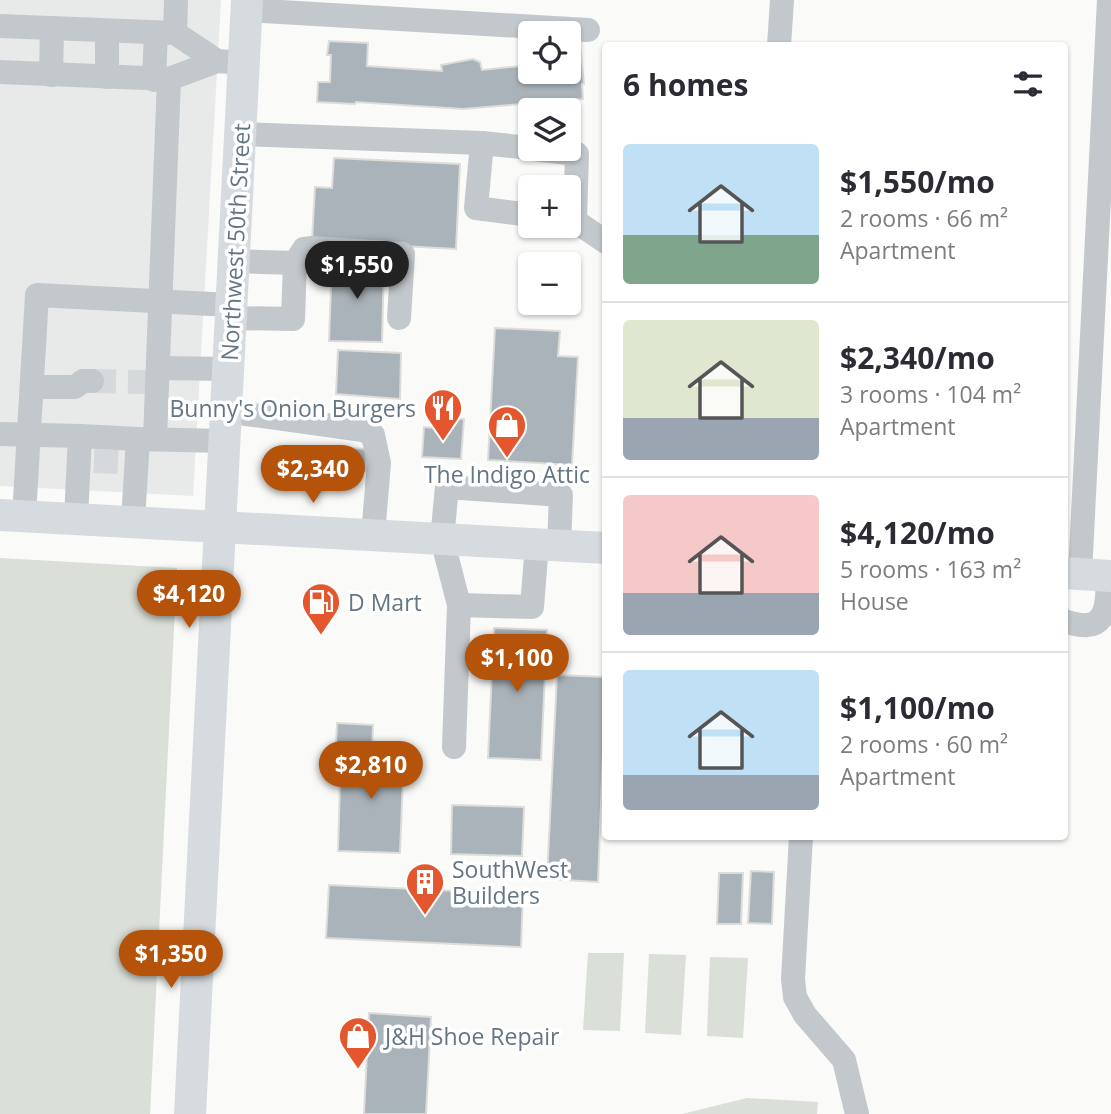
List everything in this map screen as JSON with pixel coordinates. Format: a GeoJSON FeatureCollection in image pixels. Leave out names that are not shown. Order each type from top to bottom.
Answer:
{"type":"FeatureCollection","features":[{"type":"Feature","properties":{"kind":"main road","name":"Northwest 50th Street"},"geometry":{"type":"LineString","coordinates":[[190,1114],[241,134],[230,62],[247,5]]}},
{"type":"Feature","properties":{"kind":"main road"},"geometry":{"type":"LineString","coordinates":[[12,515],[602,548]]}},
{"type":"Feature","properties":{"kind":"street"},"geometry":{"type":"LineString","coordinates":[[133,521],[137,450],[152,384],[161,302],[161,79],[165,33],[176,0]]}},
{"type":"Feature","properties":{"kind":"street"},"geometry":{"type":"LineString","coordinates":[[779,42],[782,0]]}},
{"type":"Feature","properties":{"kind":"street"},"geometry":{"type":"LineString","coordinates":[[1068,622],[1089,625],[1101,619],[1105,610],[1091,575],[1109,0]]}},
{"type":"Feature","properties":{"kind":"street"},"geometry":{"type":"LineString","coordinates":[[247,5],[588,30]]}},
{"type":"Feature","properties":{"kind":"street"},"geometry":{"type":"LineString","coordinates":[[0,26],[165,33],[230,62]]}},
{"type":"Feature","properties":{"kind":"street"},"geometry":{"type":"LineString","coordinates":[[51,75],[52,28]]}},
{"type":"Feature","properties":{"kind":"street"},"geometry":{"type":"LineString","coordinates":[[107,31],[107,77]]}},
{"type":"Feature","properties":{"kind":"street"},"geometry":{"type":"LineString","coordinates":[[0,72],[161,79],[230,62]]}},
{"type":"Feature","properties":{"kind":"street"},"geometry":{"type":"LineString","coordinates":[[241,134],[482,143],[518,147]]}},
{"type":"Feature","properties":{"kind":"street"},"geometry":{"type":"LineString","coordinates":[[482,143],[476,208],[518,213]]}},
{"type":"Feature","properties":{"kind":"street"},"geometry":{"type":"LineString","coordinates":[[581,226],[602,239]]}},
{"type":"Feature","properties":{"kind":"street"},"geometry":{"type":"LineString","coordinates":[[12,515],[29,434],[37,295],[161,302],[293,319],[295,263],[304,249],[312,248],[403,254],[399,318]]}},
{"type":"Feature","properties":{"kind":"street"},"geometry":{"type":"LineString","coordinates":[[234,261],[295,263]]}},
{"type":"Feature","properties":{"kind":"street"},"geometry":{"type":"LineString","coordinates":[[152,384],[228,369]]}},
{"type":"Feature","properties":{"kind":"street"},"geometry":{"type":"LineString","coordinates":[[32,387],[86,388]]}},
{"type":"Feature","properties":{"kind":"street"},"geometry":{"type":"LineString","coordinates":[[0,434],[29,434],[84,453],[137,450],[225,426],[363,430],[373,435],[379,463],[373,536]]}},
{"type":"Feature","properties":{"kind":"street"},"geometry":{"type":"LineString","coordinates":[[76,518],[84,453]]}},
{"type":"Feature","properties":{"kind":"street"},"geometry":{"type":"LineString","coordinates":[[454,747],[459,605],[442,539],[447,487],[561,495],[532,607],[459,605]]}},
{"type":"Feature","properties":{"kind":"street"},"geometry":{"type":"LineString","coordinates":[[801,840],[793,979],[795,997],[805,1015],[844,1060],[857,1114]]}},
{"type":"Feature","properties":{"kind":"shaded area"},"geometry":{"type":"Polygon","coordinates":[[[0,0],[221,0],[193,496],[0,486],[0,0]]]}},
{"type":"Feature","properties":{"kind":"shaded area"},"geometry":{"type":"Polygon","coordinates":[[[0,558],[177,568],[150,1114],[0,1114],[0,558]]]}},
{"type":"Feature","properties":{"kind":"shaded area"},"geometry":{"type":"Polygon","coordinates":[[[588,953],[624,953],[620,1031],[583,1030],[588,953]]]}},
{"type":"Feature","properties":{"kind":"shaded area"},"geometry":{"type":"Polygon","coordinates":[[[649,954],[686,955],[681,1035],[645,1033],[649,954]]]}},
{"type":"Feature","properties":{"kind":"shaded area"},"geometry":{"type":"Polygon","coordinates":[[[710,957],[748,958],[743,1038],[707,1036],[710,957]]]}},
{"type":"Feature","properties":{"kind":"shaded area"},"geometry":{"type":"Polygon","coordinates":[[[747,1098],[818,1102],[817,1114],[682,1114],[747,1098]]]}},
{"type":"Feature","properties":{"kind":"building"},"geometry":{"type":"Polygon","coordinates":[[[329,41],[368,43],[367,66],[442,71],[441,65],[473,59],[480,62],[482,70],[518,66],[518,84],[581,84],[581,54],[583,99],[518,98],[518,104],[463,109],[317,102],[318,82],[330,82],[331,55],[327,55],[329,41]]]}},
{"type":"Feature","properties":{"kind":"building"},"geometry":{"type":"Polygon","coordinates":[[[334,158],[460,164],[456,249],[312,241],[315,187],[332,188],[334,158]]]}},
{"type":"Feature","properties":{"kind":"building"},"geometry":{"type":"Polygon","coordinates":[[[332,260],[384,262],[382,342],[329,341],[332,260]]]}},
{"type":"Feature","properties":{"kind":"building"},"geometry":{"type":"Polygon","coordinates":[[[495,328],[560,331],[558,356],[578,357],[572,465],[488,460],[495,328]]]}},
{"type":"Feature","properties":{"kind":"building"},"geometry":{"type":"Polygon","coordinates":[[[338,350],[401,353],[400,399],[336,394],[338,350]]]}},
{"type":"Feature","properties":{"kind":"building","name":"Bunny's Onion Burgers"},"geometry":{"type":"Polygon","coordinates":[[[434,418],[464,419],[461,459],[422,457],[424,427],[434,428],[434,418]]]}},
{"type":"Feature","properties":{"kind":"building"},"geometry":{"type":"Polygon","coordinates":[[[312,446],[367,449],[366,471],[311,468],[312,446]]]}},
{"type":"Feature","properties":{"kind":"building"},"geometry":{"type":"Polygon","coordinates":[[[494,628],[547,630],[541,760],[488,758],[494,628]]]}},
{"type":"Feature","properties":{"kind":"building"},"geometry":{"type":"Polygon","coordinates":[[[557,675],[602,677],[598,882],[547,879],[557,675]]]}},
{"type":"Feature","properties":{"kind":"building"},"geometry":{"type":"Polygon","coordinates":[[[337,723],[373,725],[372,748],[336,746],[337,723]]]}},
{"type":"Feature","properties":{"kind":"building"},"geometry":{"type":"Polygon","coordinates":[[[341,750],[404,752],[400,853],[338,851],[341,750]]]}},
{"type":"Feature","properties":{"kind":"building"},"geometry":{"type":"Polygon","coordinates":[[[452,805],[524,807],[522,856],[451,854],[452,805]]]}},
{"type":"Feature","properties":{"kind":"building"},"geometry":{"type":"Polygon","coordinates":[[[751,871],[774,872],[772,924],[748,923],[751,871]]]}},
{"type":"Feature","properties":{"kind":"building"},"geometry":{"type":"Polygon","coordinates":[[[719,873],[743,873],[741,924],[717,924],[719,873]]]}},
{"type":"Feature","properties":{"kind":"building","name":"SouthWest Builders"},"geometry":{"type":"Polygon","coordinates":[[[329,885],[523,894],[521,947],[326,938],[329,885]]]}},
{"type":"Feature","properties":{"kind":"building"},"geometry":{"type":"Polygon","coordinates":[[[369,1013],[431,1017],[426,1114],[364,1114],[369,1013]]]}},
{"type":"Feature","properties":{"kind":"tunnel"},"geometry":{"type":"LineString","coordinates":[[92,381],[146,382]]}},
{"type":"Feature","properties":{"kind":"tunnel"},"geometry":{"type":"LineString","coordinates":[[94,461],[119,462]]}},
{"type":"Feature","properties":{"kind":"place","name":"Bunny's Onion Burgers"},"geometry":{"type":"Point","coordinates":[443,442]}},
{"type":"Feature","properties":{"kind":"place","name":"The Indigo Attic"},"geometry":{"type":"Point","coordinates":[507,459]}},
{"type":"Feature","properties":{"kind":"place","name":"D Mart"},"geometry":{"type":"Point","coordinates":[321,636]}},
{"type":"Feature","properties":{"kind":"place","name":"SouthWest Builders"},"geometry":{"type":"Point","coordinates":[425,916]}},
{"type":"Feature","properties":{"kind":"place","name":"J&H Shoe Repair"},"geometry":{"type":"Point","coordinates":[358,1070]}}]}
